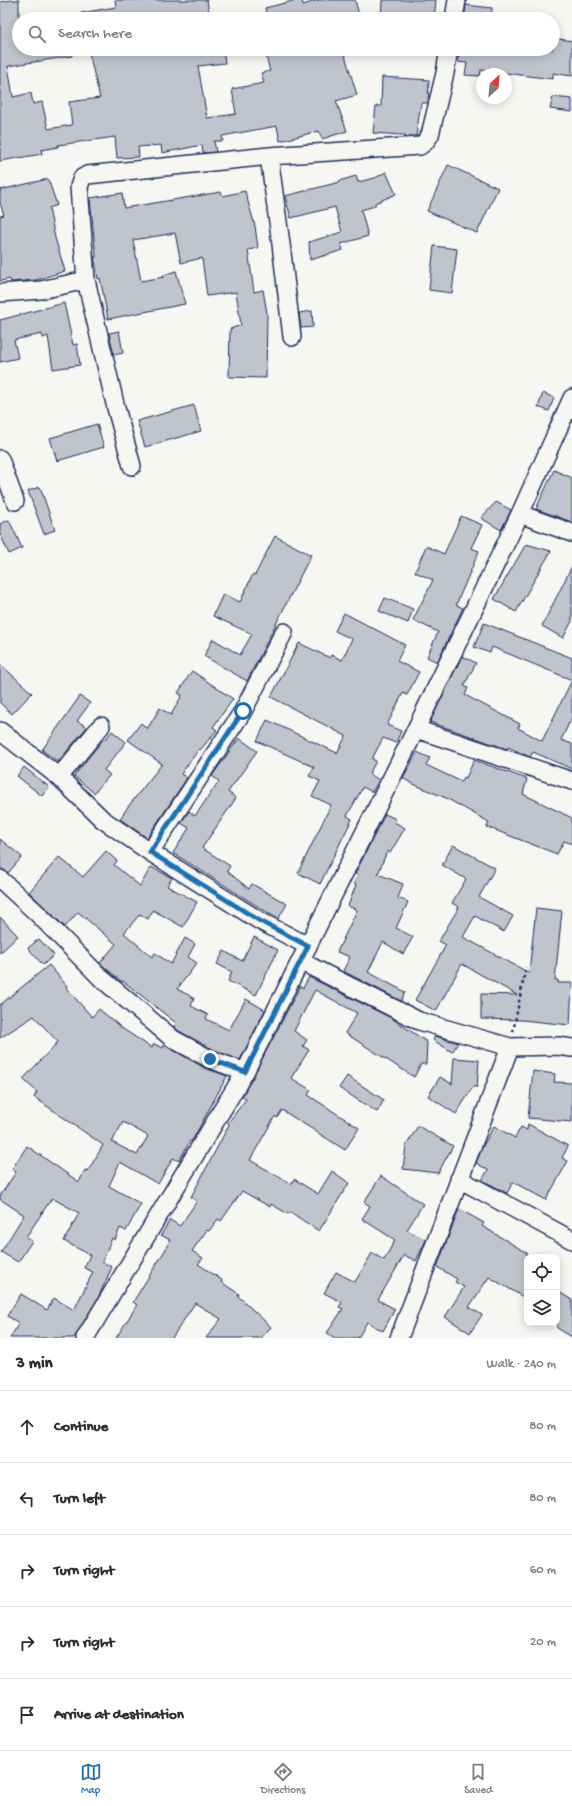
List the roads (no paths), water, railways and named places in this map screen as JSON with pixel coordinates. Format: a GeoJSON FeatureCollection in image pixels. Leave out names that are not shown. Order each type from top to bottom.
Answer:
{"type":"FeatureCollection","features":[{"type":"Feature","properties":{"kind":"street"},"geometry":{"type":"LineString","coordinates":[[455,12],[457,0]]}},
{"type":"Feature","properties":{"kind":"street"},"geometry":{"type":"LineString","coordinates":[[132,466],[116,408],[86,280],[79,187],[82,178],[87,175],[269,156],[420,146],[430,135],[448,56]]}},
{"type":"Feature","properties":{"kind":"street"},"geometry":{"type":"LineString","coordinates":[[269,156],[292,337]]}},
{"type":"Feature","properties":{"kind":"street"},"geometry":{"type":"LineString","coordinates":[[0,293],[41,290],[86,280]]}},
{"type":"Feature","properties":{"kind":"street"},"geometry":{"type":"LineString","coordinates":[[86,1338],[245,1072],[416,729],[520,514],[572,398]]}},
{"type":"Feature","properties":{"kind":"street"},"geometry":{"type":"LineString","coordinates":[[0,459],[16,501]]}},
{"type":"Feature","properties":{"kind":"street"},"geometry":{"type":"LineString","coordinates":[[520,514],[572,533]]}},
{"type":"Feature","properties":{"kind":"street"},"geometry":{"type":"LineString","coordinates":[[150,852],[243,711],[284,632]]}},
{"type":"Feature","properties":{"kind":"street"},"geometry":{"type":"LineString","coordinates":[[59,777],[101,726]]}},
{"type":"Feature","properties":{"kind":"street"},"geometry":{"type":"LineString","coordinates":[[416,729],[572,781]]}},
{"type":"Feature","properties":{"kind":"street"},"geometry":{"type":"LineString","coordinates":[[0,732],[59,777],[102,819],[150,852],[260,921],[304,953],[419,1021],[510,1047],[558,1046],[572,1048]]}},
{"type":"Feature","properties":{"kind":"street"},"geometry":{"type":"LineString","coordinates":[[0,879],[38,914],[101,978],[173,1039],[210,1059],[245,1072]]}},
{"type":"Feature","properties":{"kind":"street"},"geometry":{"type":"LineString","coordinates":[[399,1338],[510,1047]]}},
{"type":"Feature","properties":{"kind":"street"},"geometry":{"type":"LineString","coordinates":[[459,1179],[572,1240]]}}]}
